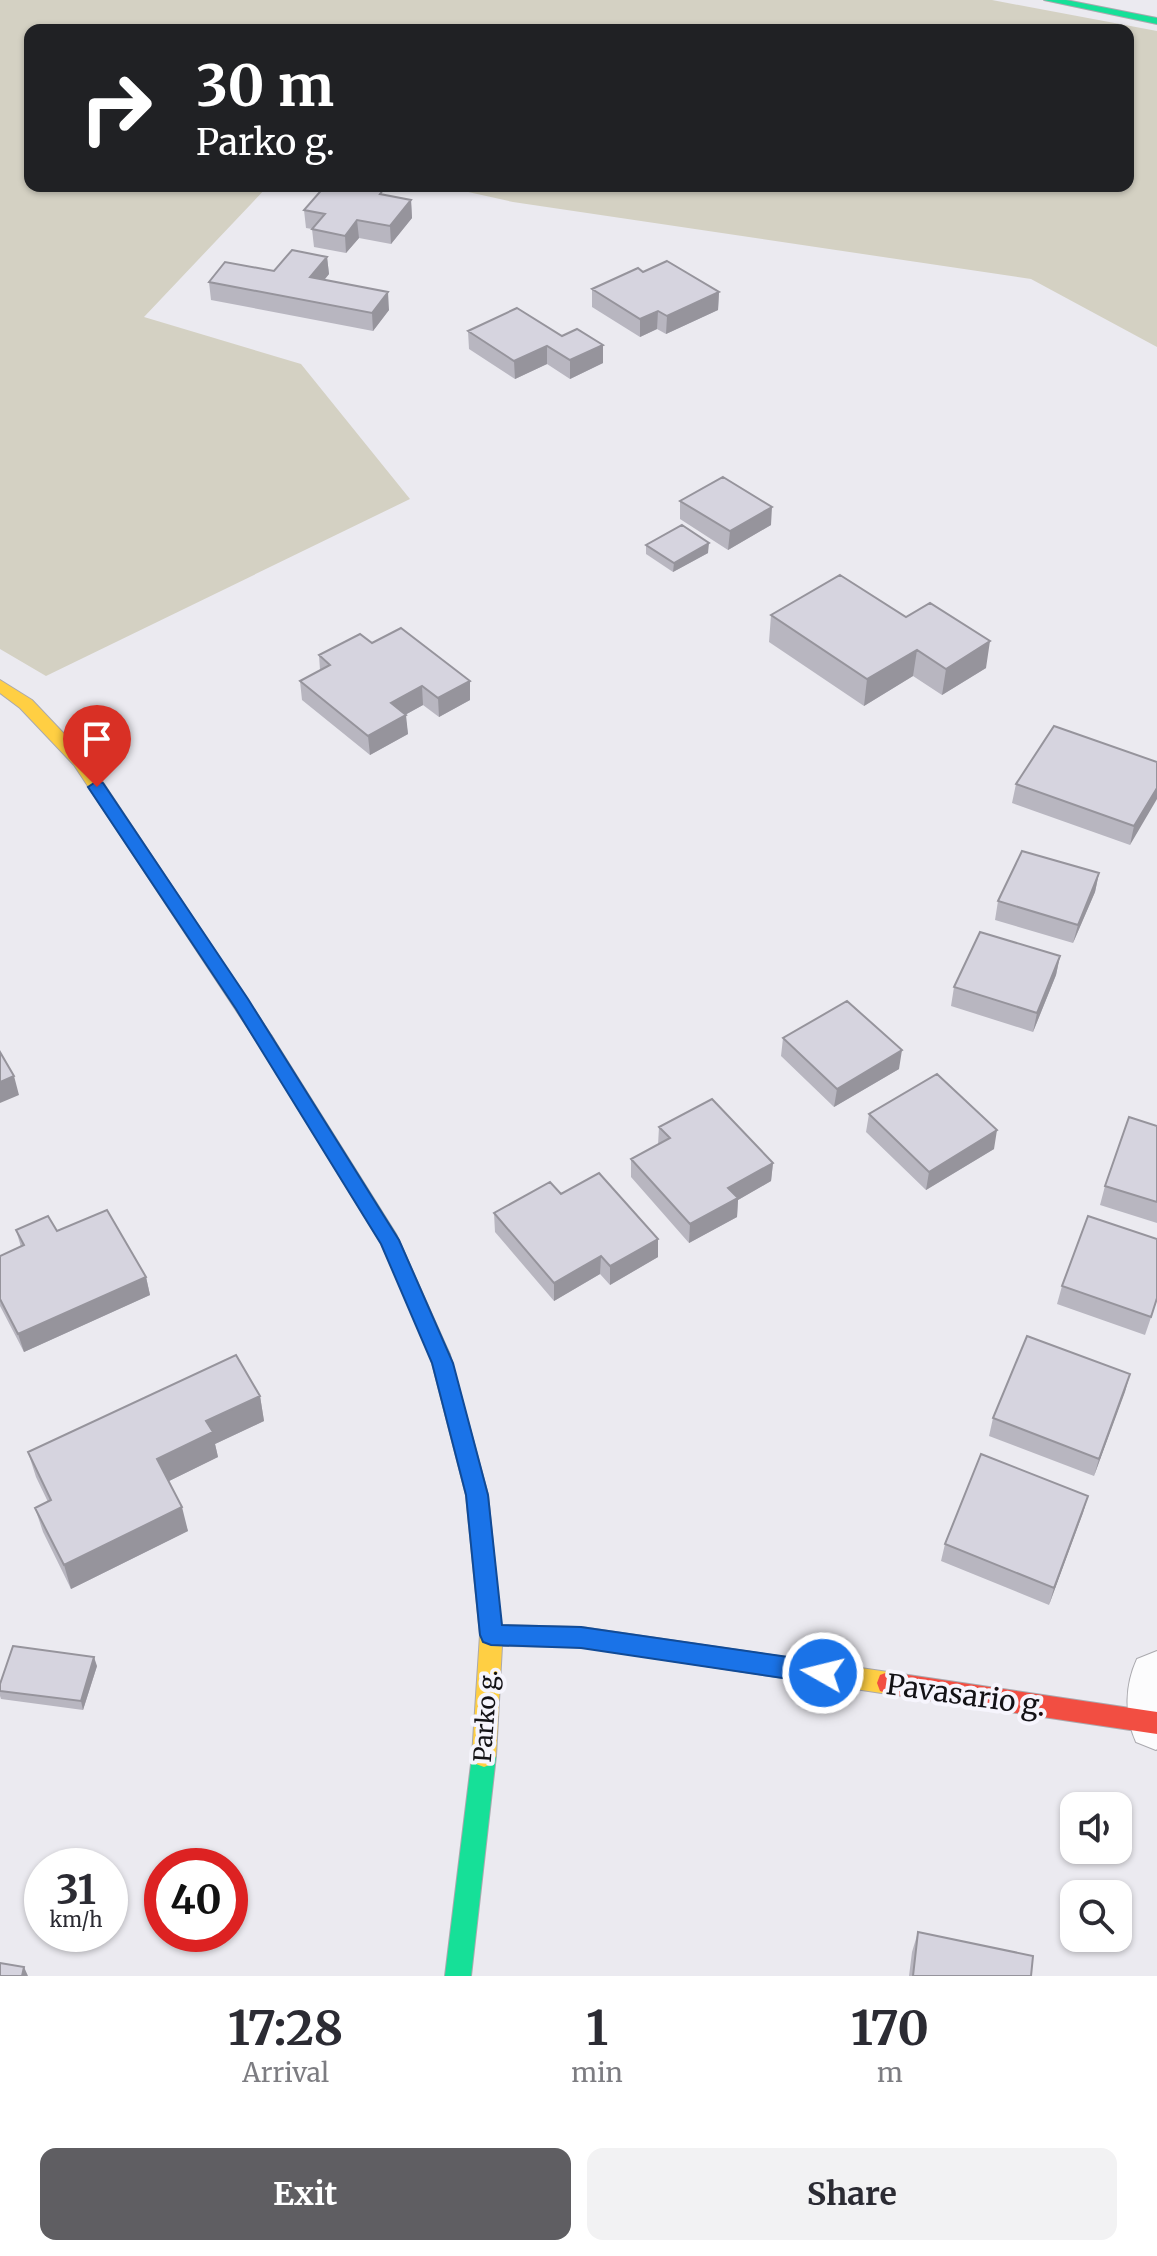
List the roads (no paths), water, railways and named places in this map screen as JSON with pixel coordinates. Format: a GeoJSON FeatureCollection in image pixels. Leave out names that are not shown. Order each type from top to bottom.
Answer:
{"type":"FeatureCollection","features":[{"type":"Feature","properties":{"kind":"main road"},"geometry":{"type":"LineString","coordinates":[[1049,0],[1157,21]]}},
{"type":"Feature","properties":{"kind":"main road","name":"Parko g."},"geometry":{"type":"LineString","coordinates":[[0,685],[26,704],[80,761],[242,1004],[389,1240],[443,1363],[477,1495],[491,1635],[481,1799],[458,1976]]}},
{"type":"Feature","properties":{"kind":"main road","name":"Pavasario g."},"geometry":{"type":"LineString","coordinates":[[491,1635],[581,1637],[1157,1707]]}}]}
